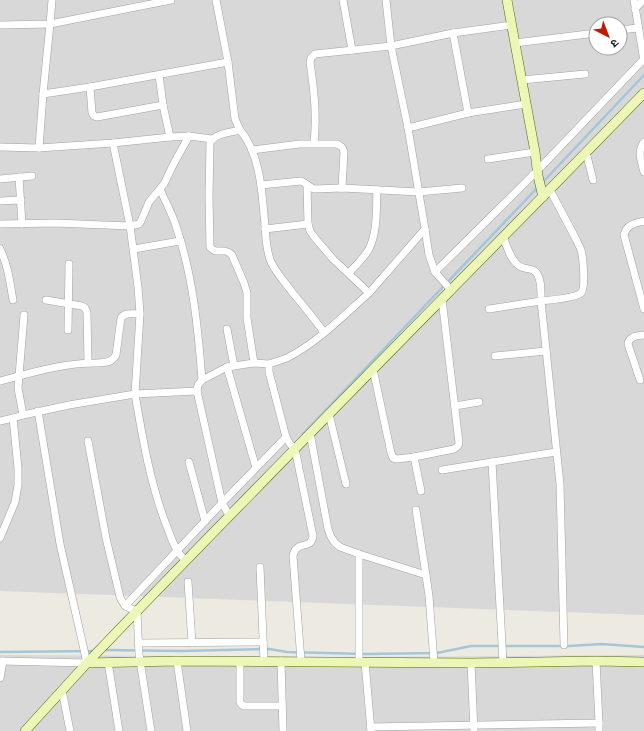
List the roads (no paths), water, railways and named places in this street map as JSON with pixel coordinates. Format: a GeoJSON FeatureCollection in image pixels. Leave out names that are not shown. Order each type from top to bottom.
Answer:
{"type":"FeatureCollection","features":[{"type":"Feature","properties":{"kind":"street"},"geometry":{"type":"LineString","coordinates":[[39,148],[52,0]]}},
{"type":"Feature","properties":{"kind":"street"},"geometry":{"type":"LineString","coordinates":[[0,25],[50,24],[144,2],[171,0]]}},
{"type":"Feature","properties":{"kind":"street"},"geometry":{"type":"LineString","coordinates":[[216,0],[228,62],[235,119],[252,150],[261,185],[266,245],[271,262],[324,332]]}},
{"type":"Feature","properties":{"kind":"street"},"geometry":{"type":"LineString","coordinates":[[343,0],[352,50]]}},
{"type":"Feature","properties":{"kind":"street"},"geometry":{"type":"LineString","coordinates":[[386,0],[391,46],[408,128],[429,255],[435,272],[449,288]]}},
{"type":"Feature","properties":{"kind":"street"},"geometry":{"type":"LineString","coordinates":[[507,0],[535,152],[537,173],[543,197]]}},
{"type":"Feature","properties":{"kind":"street"},"geometry":{"type":"LineString","coordinates":[[435,272],[537,173],[644,60],[634,0]]}},
{"type":"Feature","properties":{"kind":"street"},"geometry":{"type":"LineString","coordinates":[[635,9],[643,0]]}},
{"type":"Feature","properties":{"kind":"street"},"geometry":{"type":"LineString","coordinates":[[314,143],[316,124],[310,62],[311,58],[315,54],[391,46],[453,33],[512,25]]}},
{"type":"Feature","properties":{"kind":"street"},"geometry":{"type":"LineString","coordinates":[[628,29],[638,28]]}},
{"type":"Feature","properties":{"kind":"street"},"geometry":{"type":"LineString","coordinates":[[453,33],[468,113]]}},
{"type":"Feature","properties":{"kind":"street"},"geometry":{"type":"LineString","coordinates":[[515,43],[588,34]]}},
{"type":"Feature","properties":{"kind":"street"},"geometry":{"type":"LineString","coordinates":[[43,94],[228,62]]}},
{"type":"Feature","properties":{"kind":"street"},"geometry":{"type":"LineString","coordinates":[[522,80],[585,74]]}},
{"type":"Feature","properties":{"kind":"street"},"geometry":{"type":"LineString","coordinates":[[159,75],[163,105],[170,136]]}},
{"type":"Feature","properties":{"kind":"street"},"geometry":{"type":"LineString","coordinates":[[90,87],[92,113],[97,117],[163,105]]}},
{"type":"Feature","properties":{"kind":"street"},"geometry":{"type":"LineString","coordinates":[[131,609],[181,556],[205,521],[256,468],[290,443],[310,433],[442,299],[449,288],[550,190],[644,93]]}},
{"type":"Feature","properties":{"kind":"street"},"geometry":{"type":"LineString","coordinates":[[408,128],[468,113],[526,104]]}},
{"type":"Feature","properties":{"kind":"street"},"geometry":{"type":"LineString","coordinates":[[240,130],[216,136],[210,143],[210,247],[216,252],[225,251],[232,255],[244,283],[247,293],[247,318],[254,363]]}},
{"type":"Feature","properties":{"kind":"street"},"geometry":{"type":"LineString","coordinates":[[0,147],[39,148],[113,143],[170,136],[189,136],[212,139]]}},
{"type":"Feature","properties":{"kind":"street"},"geometry":{"type":"LineString","coordinates":[[0,224],[92,224],[130,226],[139,224],[149,202],[160,189],[168,176],[189,136]]}},
{"type":"Feature","properties":{"kind":"street"},"geometry":{"type":"LineString","coordinates":[[644,142],[640,150],[644,172]]}},
{"type":"Feature","properties":{"kind":"street"},"geometry":{"type":"LineString","coordinates":[[113,143],[134,249],[138,287],[140,314],[135,394],[153,485],[164,520],[181,556]]}},
{"type":"Feature","properties":{"kind":"street"},"geometry":{"type":"LineString","coordinates":[[252,150],[276,146],[314,143],[337,144],[343,148],[342,188]]}},
{"type":"Feature","properties":{"kind":"street"},"geometry":{"type":"LineString","coordinates":[[488,159],[535,152]]}},
{"type":"Feature","properties":{"kind":"street"},"geometry":{"type":"LineString","coordinates":[[586,152],[593,180]]}},
{"type":"Feature","properties":{"kind":"street"},"geometry":{"type":"LineString","coordinates":[[0,179],[32,176]]}},
{"type":"Feature","properties":{"kind":"street"},"geometry":{"type":"LineString","coordinates":[[19,177],[22,200],[22,224]]}},
{"type":"Feature","properties":{"kind":"street"},"geometry":{"type":"LineString","coordinates":[[261,185],[305,182],[310,188],[314,189],[342,188],[419,192],[462,188]]}},
{"type":"Feature","properties":{"kind":"street"},"geometry":{"type":"LineString","coordinates":[[307,185],[308,224],[310,231],[334,259],[369,292]]}},
{"type":"Feature","properties":{"kind":"street"},"geometry":{"type":"LineString","coordinates":[[160,189],[175,224],[187,265],[193,296],[202,380]]}},
{"type":"Feature","properties":{"kind":"street"},"geometry":{"type":"LineString","coordinates":[[349,273],[362,260],[370,248],[375,223],[377,190]]}},
{"type":"Feature","properties":{"kind":"street"},"geometry":{"type":"LineString","coordinates":[[489,308],[576,296],[582,292],[584,286],[581,249],[550,190]]}},
{"type":"Feature","properties":{"kind":"street"},"geometry":{"type":"LineString","coordinates":[[0,201],[22,200]]}},
{"type":"Feature","properties":{"kind":"street"},"geometry":{"type":"LineString","coordinates":[[644,221],[630,225],[626,229],[624,235],[644,309]]}},
{"type":"Feature","properties":{"kind":"street"},"geometry":{"type":"LineString","coordinates":[[265,229],[308,224]]}},
{"type":"Feature","properties":{"kind":"street"},"geometry":{"type":"LineString","coordinates":[[229,516],[222,503],[197,391],[198,385],[202,380],[230,367],[254,363],[269,364],[286,358],[306,346],[369,292],[425,229]]}},
{"type":"Feature","properties":{"kind":"street"},"geometry":{"type":"LineString","coordinates":[[503,237],[517,264],[522,268],[533,270],[540,277],[541,302],[560,484],[564,645]]}},
{"type":"Feature","properties":{"kind":"street"},"geometry":{"type":"LineString","coordinates":[[134,249],[180,241]]}},
{"type":"Feature","properties":{"kind":"street"},"geometry":{"type":"LineString","coordinates":[[0,249],[7,266],[13,300]]}},
{"type":"Feature","properties":{"kind":"street"},"geometry":{"type":"LineString","coordinates":[[68,330],[69,264]]}},
{"type":"Feature","properties":{"kind":"street"},"geometry":{"type":"LineString","coordinates":[[373,369],[393,458],[414,457],[454,449],[458,446],[459,443],[455,406],[442,299]]}},
{"type":"Feature","properties":{"kind":"street"},"geometry":{"type":"LineString","coordinates":[[46,300],[82,306],[85,308],[87,312],[88,363]]}},
{"type":"Feature","properties":{"kind":"street"},"geometry":{"type":"LineString","coordinates":[[0,381],[69,365],[108,362],[114,359],[116,355],[121,318],[123,315],[126,313],[140,314]]}},
{"type":"Feature","properties":{"kind":"street"},"geometry":{"type":"LineString","coordinates":[[23,415],[18,388],[24,315]]}},
{"type":"Feature","properties":{"kind":"street"},"geometry":{"type":"LineString","coordinates":[[227,329],[230,367],[256,468]]}},
{"type":"Feature","properties":{"kind":"street"},"geometry":{"type":"LineString","coordinates":[[640,380],[628,340],[644,335]]}},
{"type":"Feature","properties":{"kind":"street"},"geometry":{"type":"LineString","coordinates":[[495,356],[546,351]]}},
{"type":"Feature","properties":{"kind":"street"},"geometry":{"type":"LineString","coordinates":[[269,364],[269,372],[290,443],[313,536],[312,541],[308,544],[298,546],[294,550],[292,556],[301,655]]}},
{"type":"Feature","properties":{"kind":"street"},"geometry":{"type":"LineString","coordinates":[[0,421],[38,411],[135,394],[197,391]]}},
{"type":"Feature","properties":{"kind":"street"},"geometry":{"type":"LineString","coordinates":[[455,406],[478,402]]}},
{"type":"Feature","properties":{"kind":"street"},"geometry":{"type":"LineString","coordinates":[[38,411],[60,544],[87,663]]}},
{"type":"Feature","properties":{"kind":"street"},"geometry":{"type":"LineString","coordinates":[[329,414],[346,484]]}},
{"type":"Feature","properties":{"kind":"street"},"geometry":{"type":"LineString","coordinates":[[0,538],[15,502],[18,485],[18,468],[13,418]]}},
{"type":"Feature","properties":{"kind":"street"},"geometry":{"type":"LineString","coordinates":[[310,433],[328,529],[335,543],[340,547],[359,554],[426,575]]}},
{"type":"Feature","properties":{"kind":"street"},"geometry":{"type":"LineString","coordinates":[[88,441],[106,538],[121,602],[131,609],[151,731]]}},
{"type":"Feature","properties":{"kind":"street"},"geometry":{"type":"LineString","coordinates":[[25,731],[87,663],[131,609],[181,556],[229,516],[290,443]]}},
{"type":"Feature","properties":{"kind":"street"},"geometry":{"type":"LineString","coordinates":[[442,470],[556,452]]}},
{"type":"Feature","properties":{"kind":"street"},"geometry":{"type":"LineString","coordinates":[[414,457],[421,491]]}},
{"type":"Feature","properties":{"kind":"street"},"geometry":{"type":"LineString","coordinates":[[190,462],[205,521]]}},
{"type":"Feature","properties":{"kind":"street"},"geometry":{"type":"LineString","coordinates":[[492,462],[503,660]]}},
{"type":"Feature","properties":{"kind":"street"},"geometry":{"type":"LineString","coordinates":[[416,510],[429,596],[434,656]]}},
{"type":"Feature","properties":{"kind":"street"},"geometry":{"type":"LineString","coordinates":[[359,554],[361,658],[371,729],[560,727],[599,722]]}},
{"type":"Feature","properties":{"kind":"street"},"geometry":{"type":"LineString","coordinates":[[260,567],[263,652]]}},
{"type":"Feature","properties":{"kind":"street"},"geometry":{"type":"LineString","coordinates":[[188,582],[192,643]]}},
{"type":"Feature","properties":{"kind":"street"},"geometry":{"type":"LineString","coordinates":[[0,678],[1,661],[108,662],[139,652],[192,643],[263,652],[280,661],[301,655],[361,658],[434,656],[471,663],[503,660],[644,662]]}},
{"type":"Feature","properties":{"kind":"street"},"geometry":{"type":"LineString","coordinates":[[139,652],[177,661],[240,661],[263,652]]}},
{"type":"Feature","properties":{"kind":"street"},"geometry":{"type":"LineString","coordinates":[[177,661],[187,731]]}},
{"type":"Feature","properties":{"kind":"street"},"geometry":{"type":"LineString","coordinates":[[240,661],[241,704],[244,706],[282,706]]}},
{"type":"Feature","properties":{"kind":"street"},"geometry":{"type":"LineString","coordinates":[[280,661],[283,731]]}},
{"type":"Feature","properties":{"kind":"street"},"geometry":{"type":"LineString","coordinates":[[596,661],[599,731]]}},
{"type":"Feature","properties":{"kind":"street"},"geometry":{"type":"LineString","coordinates":[[108,662],[119,731]]}},
{"type":"Feature","properties":{"kind":"street"},"geometry":{"type":"LineString","coordinates":[[471,663],[474,728]]}},
{"type":"Feature","properties":{"kind":"street"},"geometry":{"type":"LineString","coordinates":[[62,690],[70,731]]}},
{"type":"Feature","properties":{"kind":"waterway"},"geometry":{"type":"LineString","coordinates":[[543,182],[644,75]]}},
{"type":"Feature","properties":{"kind":"waterway"},"geometry":{"type":"LineString","coordinates":[[303,434],[538,187]]}},
{"type":"Feature","properties":{"kind":"waterway"},"geometry":{"type":"LineString","coordinates":[[102,650],[181,651],[269,649],[287,652],[365,654],[437,653],[471,646],[569,646],[602,644],[644,647]]}},
{"type":"Feature","properties":{"kind":"waterway"},"geometry":{"type":"LineString","coordinates":[[0,652],[95,651]]}}]}
